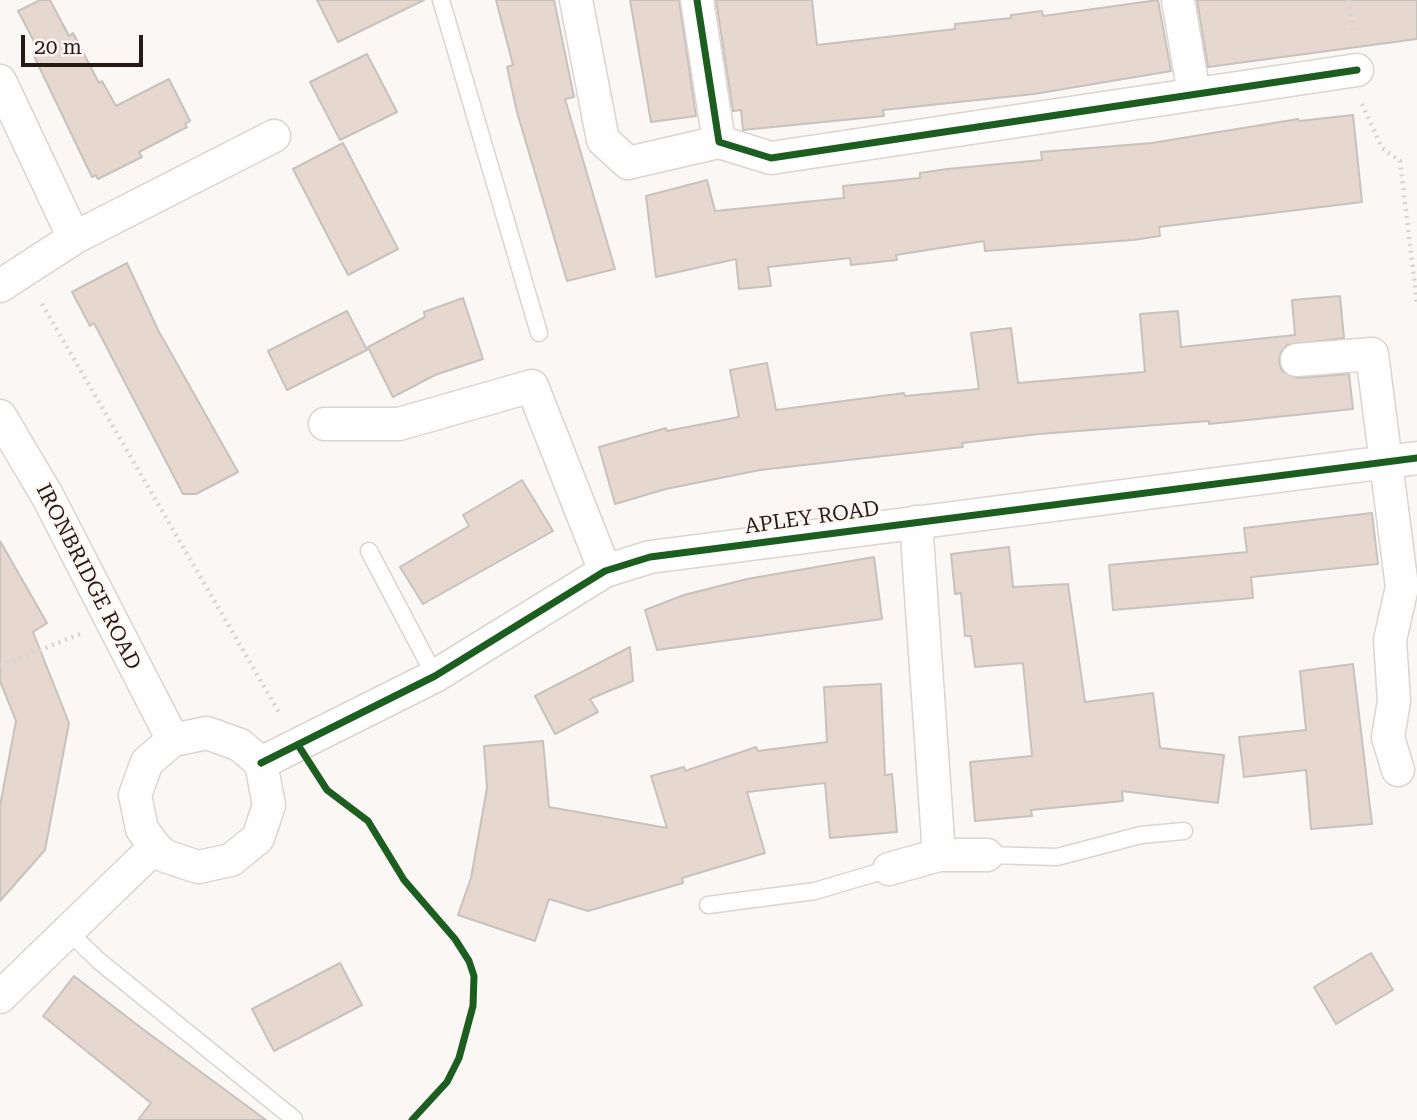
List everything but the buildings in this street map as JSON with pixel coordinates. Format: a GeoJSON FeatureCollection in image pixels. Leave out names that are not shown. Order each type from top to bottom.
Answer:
{"type":"FeatureCollection","features":[{"type":"Feature","properties":{"kind":"street"},"geometry":{"type":"LineString","coordinates":[[576,0],[603,140],[628,163],[719,142],[771,159],[1357,70]]}},
{"type":"Feature","properties":{"kind":"street"},"geometry":{"type":"LineString","coordinates":[[696,0],[719,142]]}},
{"type":"Feature","properties":{"kind":"street"},"geometry":{"type":"LineString","coordinates":[[1178,0],[1194,94]]}},
{"type":"Feature","properties":{"kind":"street"},"geometry":{"type":"LineString","coordinates":[[0,81],[75,238]]}},
{"type":"Feature","properties":{"kind":"street"},"geometry":{"type":"LineString","coordinates":[[11,279],[75,238],[274,136]]}},
{"type":"Feature","properties":{"kind":"street"},"geometry":{"type":"LineString","coordinates":[[1297,360],[1372,354],[1402,460],[1402,587],[1390,640],[1394,701],[1388,737],[1398,770]]}},
{"type":"Feature","properties":{"kind":"street"},"geometry":{"type":"LineString","coordinates":[[325,424],[399,424],[532,386],[606,571]]}},
{"type":"Feature","properties":{"kind":"street","name":"IRONBRIDGE ROAD"},"geometry":{"type":"LineString","coordinates":[[0,416],[48,497],[173,740]]}},
{"type":"Feature","properties":{"kind":"street","name":"APLEY ROAD"},"geometry":{"type":"LineString","coordinates":[[261,763],[435,676],[606,571],[650,557],[1402,460]]}},
{"type":"Feature","properties":{"kind":"street"},"geometry":{"type":"LineString","coordinates":[[916,522],[939,855]]}},
{"type":"Feature","properties":{"kind":"street"},"geometry":{"type":"LineString","coordinates":[[207,733],[240,745],[261,763],[269,806],[258,838],[232,860],[198,867],[165,856],[142,829],[135,795],[147,762],[173,740],[207,733]]}},
{"type":"Feature","properties":{"kind":"street"},"geometry":{"type":"LineString","coordinates":[[0,997],[155,847]]}},
{"type":"Feature","properties":{"kind":"street"},"geometry":{"type":"LineString","coordinates":[[889,869],[939,855],[988,855]]}},
{"type":"Feature","properties":{"kind":"lane"},"geometry":{"type":"LineString","coordinates":[[441,0],[539,333]]}},
{"type":"Feature","properties":{"kind":"lane"},"geometry":{"type":"LineString","coordinates":[[369,551],[435,676]]}},
{"type":"Feature","properties":{"kind":"lane"},"geometry":{"type":"LineString","coordinates":[[988,855],[1057,857],[1141,835],[1184,831]]}},
{"type":"Feature","properties":{"kind":"lane"},"geometry":{"type":"LineString","coordinates":[[708,905],[815,891],[889,869]]}},
{"type":"Feature","properties":{"kind":"lane"},"geometry":{"type":"LineString","coordinates":[[69,932],[99,961],[294,1118]]}},
{"type":"Feature","properties":{"kind":"path"},"geometry":{"type":"LineString","coordinates":[[1349,0],[1362,104],[1382,148],[1399,161],[1417,303]]}},
{"type":"Feature","properties":{"kind":"path"},"geometry":{"type":"LineString","coordinates":[[11,279],[298,745]]}},
{"type":"Feature","properties":{"kind":"path"},"geometry":{"type":"LineString","coordinates":[[0,666],[111,623]]}},
{"type":"Feature","properties":{"kind":"cycle path"},"geometry":{"type":"LineString","coordinates":[[697,0],[719,142],[771,158],[1357,70]]}},
{"type":"Feature","properties":{"kind":"cycle path"},"geometry":{"type":"LineString","coordinates":[[261,763],[435,676],[605,571],[650,557],[1417,458]]}},
{"type":"Feature","properties":{"kind":"cycle path"},"geometry":{"type":"LineString","coordinates":[[298,745],[327,790],[368,821],[404,880],[455,939],[469,961],[474,976],[473,1006],[459,1058],[447,1082],[412,1120]]}}]}
